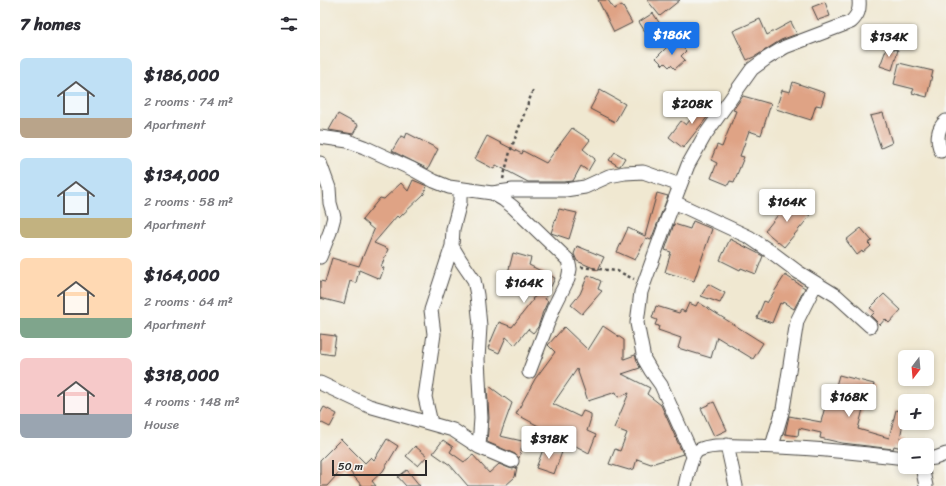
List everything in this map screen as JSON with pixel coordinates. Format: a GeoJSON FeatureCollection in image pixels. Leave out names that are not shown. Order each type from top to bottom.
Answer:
{"type":"FeatureCollection","features":[{"type":"Feature","properties":{"kind":"street"},"geometry":{"type":"LineString","coordinates":[[693,456],[661,385],[644,359],[637,323],[639,303],[645,283],[680,185],[688,166],[705,135],[752,69],[785,46],[851,22],[857,16],[860,9],[859,0]]}},
{"type":"Feature","properties":{"kind":"street"},"geometry":{"type":"LineString","coordinates":[[941,152],[937,141],[939,131],[946,121]]}},
{"type":"Feature","properties":{"kind":"street"},"geometry":{"type":"LineString","coordinates":[[320,137],[348,141],[412,169],[434,182],[460,189],[495,193],[513,190],[565,190],[586,187],[609,176],[643,172],[680,185]]}},
{"type":"Feature","properties":{"kind":"street"},"geometry":{"type":"LineString","coordinates":[[320,162],[329,188],[330,203],[334,217],[320,257]]}},
{"type":"Feature","properties":{"kind":"street"},"geometry":{"type":"LineString","coordinates":[[431,423],[426,397],[434,334],[431,310],[452,246],[453,229],[460,202],[460,189]]}},
{"type":"Feature","properties":{"kind":"street"},"geometry":{"type":"LineString","coordinates":[[495,193],[559,250],[568,260],[570,269],[568,279],[543,334],[529,372]]}},
{"type":"Feature","properties":{"kind":"street"},"geometry":{"type":"LineString","coordinates":[[674,202],[749,237],[798,272],[837,296],[870,326]]}},
{"type":"Feature","properties":{"kind":"street"},"geometry":{"type":"LineString","coordinates":[[452,246],[474,280],[477,295],[480,326],[478,358],[481,418],[479,447]]}},
{"type":"Feature","properties":{"kind":"street"},"geometry":{"type":"LineString","coordinates":[[772,446],[783,409],[796,322],[816,283]]}},
{"type":"Feature","properties":{"kind":"street"},"geometry":{"type":"LineString","coordinates":[[320,383],[369,406],[453,430],[479,447],[512,461]]}},
{"type":"Feature","properties":{"kind":"street"},"geometry":{"type":"LineString","coordinates":[[727,445],[736,486]]}},
{"type":"Feature","properties":{"kind":"street"},"geometry":{"type":"LineString","coordinates":[[685,486],[693,456],[698,450],[727,445],[772,446],[898,457]]}},
{"type":"Feature","properties":{"kind":"street"},"geometry":{"type":"LineString","coordinates":[[934,457],[945,455]]}},
{"type":"Feature","properties":{"kind":"street"},"geometry":{"type":"LineString","coordinates":[[923,474],[926,486]]}},
{"type":"Feature","properties":{"kind":"path"},"geometry":{"type":"LineString","coordinates":[[495,193],[533,90]]}},
{"type":"Feature","properties":{"kind":"path"},"geometry":{"type":"LineString","coordinates":[[570,269],[580,267],[618,272],[645,283]]}},
{"type":"Feature","properties":{"kind":"building"},"geometry":{"type":"Polygon","coordinates":[[[598,0],[608,0],[614,9],[622,5],[632,23],[614,32],[598,0]]]}},
{"type":"Feature","properties":{"kind":"building"},"geometry":{"type":"Polygon","coordinates":[[[647,0],[680,0],[660,16],[647,0]]]}},
{"type":"Feature","properties":{"kind":"building"},"geometry":{"type":"Polygon","coordinates":[[[825,2],[830,16],[818,20],[812,7],[825,2]]]}},
{"type":"Feature","properties":{"kind":"building"},"geometry":{"type":"Polygon","coordinates":[[[653,13],[660,24],[646,33],[639,22],[653,13]]]}},
{"type":"Feature","properties":{"kind":"building"},"geometry":{"type":"Polygon","coordinates":[[[760,19],[767,35],[791,22],[797,34],[781,40],[747,60],[733,31],[760,19]]]}},
{"type":"Feature","properties":{"kind":"building"},"geometry":{"type":"Polygon","coordinates":[[[676,41],[686,51],[681,56],[685,60],[675,69],[671,65],[669,67],[665,63],[663,65],[656,58],[670,44],[672,46],[676,41]]]}},
{"type":"Feature","properties":{"kind":"building"},"geometry":{"type":"Polygon","coordinates":[[[887,47],[898,50],[892,70],[880,66],[887,47]]]}},
{"type":"Feature","properties":{"kind":"building"},"geometry":{"type":"Polygon","coordinates":[[[899,63],[933,71],[927,97],[912,93],[914,89],[894,84],[899,63]]]}},
{"type":"Feature","properties":{"kind":"building"},"geometry":{"type":"Polygon","coordinates":[[[793,82],[825,93],[821,106],[816,105],[811,120],[776,109],[782,90],[790,92],[793,82]]]}},
{"type":"Feature","properties":{"kind":"building"},"geometry":{"type":"Polygon","coordinates":[[[600,90],[625,104],[615,122],[590,109],[600,90]]]}},
{"type":"Feature","properties":{"kind":"building"},"geometry":{"type":"Polygon","coordinates":[[[743,96],[771,104],[761,135],[749,131],[740,156],[744,157],[734,182],[730,181],[728,185],[711,178],[717,163],[711,160],[717,145],[722,147],[736,111],[733,110],[743,96]]]}},
{"type":"Feature","properties":{"kind":"building"},"geometry":{"type":"Polygon","coordinates":[[[707,99],[716,106],[683,148],[669,137],[681,121],[686,125],[707,99]]]}},
{"type":"Feature","properties":{"kind":"building"},"geometry":{"type":"Polygon","coordinates":[[[883,113],[892,143],[881,148],[870,116],[883,113]]]}},
{"type":"Feature","properties":{"kind":"building"},"geometry":{"type":"Polygon","coordinates":[[[338,114],[358,125],[353,134],[329,130],[338,114]]]}},
{"type":"Feature","properties":{"kind":"building"},"geometry":{"type":"Polygon","coordinates":[[[572,128],[590,140],[583,149],[595,159],[588,171],[581,166],[573,181],[528,182],[496,165],[494,169],[475,159],[487,136],[522,154],[523,151],[546,163],[572,128]]]}},
{"type":"Feature","properties":{"kind":"building"},"geometry":{"type":"Polygon","coordinates":[[[407,133],[438,149],[428,169],[392,151],[401,136],[405,138],[407,133]]]}},
{"type":"Feature","properties":{"kind":"building"},"geometry":{"type":"Polygon","coordinates":[[[615,152],[625,158],[620,166],[609,160],[615,152]]]}},
{"type":"Feature","properties":{"kind":"building"},"geometry":{"type":"Polygon","coordinates":[[[413,180],[427,186],[424,194],[399,218],[397,216],[374,243],[388,249],[381,267],[384,268],[380,279],[359,270],[356,283],[350,281],[344,304],[320,298],[320,281],[325,282],[332,258],[359,266],[374,230],[362,220],[380,198],[384,199],[401,183],[408,191],[413,180]]]}},
{"type":"Feature","properties":{"kind":"building"},"geometry":{"type":"Polygon","coordinates":[[[657,193],[668,196],[651,240],[646,238],[635,260],[617,252],[628,228],[645,236],[657,193]]]}},
{"type":"Feature","properties":{"kind":"building"},"geometry":{"type":"Polygon","coordinates":[[[790,200],[810,216],[784,247],[765,231],[790,200]]]}},
{"type":"Feature","properties":{"kind":"building"},"geometry":{"type":"Polygon","coordinates":[[[559,209],[577,213],[569,239],[551,233],[559,209]]]}},
{"type":"Feature","properties":{"kind":"building"},"geometry":{"type":"Polygon","coordinates":[[[693,221],[712,229],[694,281],[665,272],[671,252],[665,250],[674,224],[690,229],[693,221]]]}},
{"type":"Feature","properties":{"kind":"building"},"geometry":{"type":"Polygon","coordinates":[[[861,228],[872,241],[868,243],[871,246],[863,253],[862,251],[857,255],[846,240],[861,228]]]}},
{"type":"Feature","properties":{"kind":"building"},"geometry":{"type":"Polygon","coordinates":[[[730,239],[763,256],[756,274],[741,268],[740,270],[720,260],[730,239]]]}},
{"type":"Feature","properties":{"kind":"building"},"geometry":{"type":"Polygon","coordinates":[[[577,246],[604,257],[598,270],[577,261],[574,254],[577,246]]]}},
{"type":"Feature","properties":{"kind":"building"},"geometry":{"type":"Polygon","coordinates":[[[513,253],[531,258],[529,265],[555,278],[545,299],[548,301],[538,327],[533,333],[528,329],[515,345],[506,337],[499,353],[488,348],[499,322],[512,327],[533,300],[532,299],[541,292],[532,287],[535,281],[508,273],[513,253]]]}},
{"type":"Feature","properties":{"kind":"building"},"geometry":{"type":"Polygon","coordinates":[[[588,275],[601,281],[598,289],[602,291],[582,314],[571,305],[580,294],[588,275]]]}},
{"type":"Feature","properties":{"kind":"building"},"geometry":{"type":"Polygon","coordinates":[[[785,275],[805,288],[794,309],[783,302],[782,304],[780,303],[772,323],[757,318],[764,301],[767,303],[785,275]]]}},
{"type":"Feature","properties":{"kind":"building"},"geometry":{"type":"Polygon","coordinates":[[[708,284],[725,293],[720,303],[701,296],[708,284]]]}},
{"type":"Feature","properties":{"kind":"building"},"geometry":{"type":"Polygon","coordinates":[[[884,294],[901,310],[889,323],[885,319],[880,325],[871,316],[875,312],[870,308],[884,294]]]}},
{"type":"Feature","properties":{"kind":"building"},"geometry":{"type":"Polygon","coordinates":[[[698,302],[763,343],[753,359],[717,337],[711,358],[678,348],[681,338],[658,330],[659,326],[655,325],[657,320],[652,318],[656,306],[679,313],[681,310],[685,312],[689,303],[696,306],[698,302]]]}},
{"type":"Feature","properties":{"kind":"building"},"geometry":{"type":"Polygon","coordinates":[[[603,326],[624,340],[624,359],[635,355],[640,368],[622,374],[650,388],[647,394],[661,405],[683,454],[651,464],[637,459],[634,469],[629,470],[609,464],[615,449],[620,451],[627,433],[614,428],[629,393],[618,397],[616,392],[588,401],[577,369],[553,404],[580,417],[583,411],[591,414],[587,431],[596,435],[589,453],[516,414],[535,379],[555,352],[548,345],[564,327],[588,350],[603,326]]]}},
{"type":"Feature","properties":{"kind":"building"},"geometry":{"type":"Polygon","coordinates":[[[320,334],[336,336],[333,355],[320,353],[320,334]]]}},
{"type":"Feature","properties":{"kind":"building"},"geometry":{"type":"Polygon","coordinates":[[[839,375],[874,384],[871,394],[867,393],[858,429],[889,438],[896,410],[898,411],[898,430],[902,430],[900,438],[898,438],[898,447],[894,446],[893,449],[842,443],[820,438],[821,433],[799,428],[798,436],[785,434],[789,416],[821,422],[827,399],[832,400],[839,375]]]}},
{"type":"Feature","properties":{"kind":"building"},"geometry":{"type":"Polygon","coordinates":[[[489,386],[512,403],[500,436],[522,441],[524,439],[519,458],[515,454],[487,442],[489,418],[487,388],[489,386]]]}},
{"type":"Feature","properties":{"kind":"building"},"geometry":{"type":"Polygon","coordinates":[[[714,402],[727,430],[714,436],[701,408],[714,402]]]}},
{"type":"Feature","properties":{"kind":"building"},"geometry":{"type":"Polygon","coordinates":[[[324,407],[337,414],[330,427],[320,422],[320,414],[324,407]]]}},
{"type":"Feature","properties":{"kind":"building"},"geometry":{"type":"Polygon","coordinates":[[[341,439],[365,463],[371,457],[374,460],[387,439],[398,446],[383,471],[372,481],[376,486],[362,486],[345,466],[327,486],[320,486],[320,460],[341,439]]]}},
{"type":"Feature","properties":{"kind":"building"},"geometry":{"type":"Polygon","coordinates":[[[443,440],[453,447],[450,452],[464,462],[473,455],[489,473],[499,464],[513,469],[517,467],[515,477],[505,486],[468,486],[450,465],[433,453],[443,440]]]}},
{"type":"Feature","properties":{"kind":"building"},"geometry":{"type":"Polygon","coordinates":[[[415,446],[427,456],[418,466],[406,456],[415,446]]]}},
{"type":"Feature","properties":{"kind":"building"},"geometry":{"type":"Polygon","coordinates":[[[544,447],[562,452],[554,474],[536,468],[544,447]]]}},
{"type":"Feature","properties":{"kind":"building"},"geometry":{"type":"Polygon","coordinates":[[[407,470],[420,486],[406,486],[398,477],[407,470]]]}}]}
